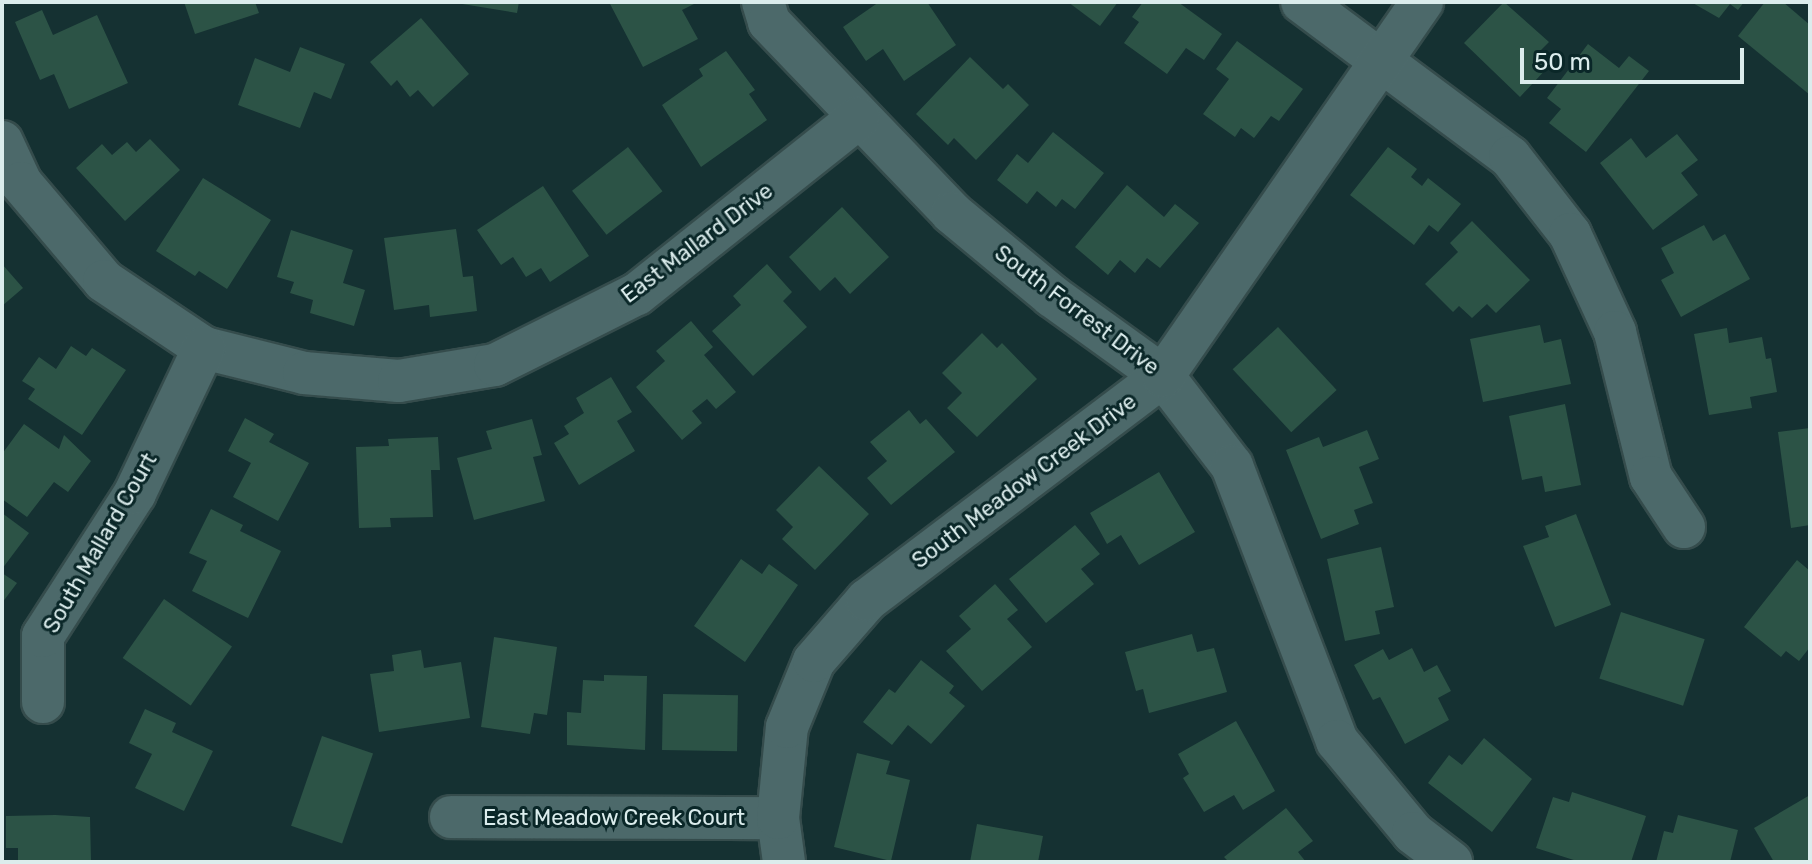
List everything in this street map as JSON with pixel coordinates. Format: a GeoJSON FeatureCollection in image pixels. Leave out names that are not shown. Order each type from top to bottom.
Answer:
{"type":"FeatureCollection","features":[{"type":"Feature","properties":{"kind":"street","name":"South Forrest Drive"},"geometry":{"type":"LineString","coordinates":[[763,2],[769,22],[952,213],[1052,296],[1163,376],[1232,466],[1337,741],[1413,833],[1451,862]]}},
{"type":"Feature","properties":{"kind":"street"},"geometry":{"type":"LineString","coordinates":[[1302,2],[1510,157],[1570,234],[1615,332],[1651,477],[1684,527]]}},
{"type":"Feature","properties":{"kind":"street","name":"South Meadow Creek Drive"},"geometry":{"type":"LineString","coordinates":[[784,862],[778,818],[787,727],[814,661],[858,610],[1163,376],[1378,61],[1422,2]]}},
{"type":"Feature","properties":{"kind":"street","name":"East Mallard Drive"},"geometry":{"type":"LineString","coordinates":[[2,142],[21,183],[104,281],[204,348],[304,373],[399,381],[495,365],[637,294],[858,118]]}},
{"type":"Feature","properties":{"kind":"street","name":"South Mallard Court"},"geometry":{"type":"LineString","coordinates":[[43,702],[43,636],[135,493],[204,348]]}},
{"type":"Feature","properties":{"kind":"street","name":"East Meadow Creek Court"},"geometry":{"type":"LineString","coordinates":[[451,817],[778,818]]}},
{"type":"Feature","properties":{"kind":"building"},"geometry":{"type":"Polygon","coordinates":[[[184,2],[255,2],[259,13],[195,34],[184,2]]]}},
{"type":"Feature","properties":{"kind":"building"},"geometry":{"type":"Polygon","coordinates":[[[450,2],[519,2],[517,13],[450,2]]]}},
{"type":"Feature","properties":{"kind":"building"},"geometry":{"type":"Polygon","coordinates":[[[609,2],[698,2],[682,10],[698,39],[643,67],[609,2]]]}},
{"type":"Feature","properties":{"kind":"building"},"geometry":{"type":"Polygon","coordinates":[[[879,2],[927,2],[956,45],[904,81],[883,49],[866,61],[843,27],[879,2]]]}},
{"type":"Feature","properties":{"kind":"building"},"geometry":{"type":"Polygon","coordinates":[[[1068,2],[1118,2],[1100,26],[1068,2]]]}},
{"type":"Feature","properties":{"kind":"building"},"geometry":{"type":"Polygon","coordinates":[[[1143,2],[1178,2],[1222,34],[1204,60],[1186,48],[1167,74],[1124,43],[1139,22],[1132,17],[1143,2]]]}},
{"type":"Feature","properties":{"kind":"building"},"geometry":{"type":"Polygon","coordinates":[[[1504,2],[1549,42],[1537,54],[1549,66],[1520,97],[1464,43],[1504,2]]]}},
{"type":"Feature","properties":{"kind":"building"},"geometry":{"type":"Polygon","coordinates":[[[1691,2],[1744,2],[1738,10],[1730,4],[1719,18],[1691,2]]]}},
{"type":"Feature","properties":{"kind":"building"},"geometry":{"type":"Polygon","coordinates":[[[1765,2],[1783,2],[1810,25],[1810,95],[1738,36],[1765,2]]]}},
{"type":"Feature","properties":{"kind":"building"},"geometry":{"type":"Polygon","coordinates":[[[42,10],[53,35],[97,15],[128,83],[69,109],[54,74],[40,80],[15,22],[42,10]]]}},
{"type":"Feature","properties":{"kind":"building"},"geometry":{"type":"Polygon","coordinates":[[[421,18],[469,74],[433,107],[418,90],[410,97],[397,80],[391,86],[370,62],[421,18]]]}},
{"type":"Feature","properties":{"kind":"building"},"geometry":{"type":"Polygon","coordinates":[[[1237,41],[1303,89],[1279,121],[1271,116],[1254,138],[1241,128],[1235,137],[1203,114],[1229,79],[1216,69],[1237,41]]]}},
{"type":"Feature","properties":{"kind":"building"},"geometry":{"type":"Polygon","coordinates":[[[1588,44],[1619,68],[1629,56],[1649,71],[1586,152],[1549,123],[1561,109],[1547,98],[1588,44]]]}},
{"type":"Feature","properties":{"kind":"building"},"geometry":{"type":"Polygon","coordinates":[[[300,47],[345,64],[331,99],[314,92],[300,128],[238,105],[255,58],[290,72],[300,47]]]}},
{"type":"Feature","properties":{"kind":"building"},"geometry":{"type":"Polygon","coordinates":[[[726,51],[755,90],[749,94],[767,120],[701,167],[662,105],[703,76],[699,69],[726,51]]]}},
{"type":"Feature","properties":{"kind":"building"},"geometry":{"type":"Polygon","coordinates":[[[970,57],[1003,89],[1008,84],[1029,105],[976,160],[954,138],[948,145],[916,114],[970,57]]]}},
{"type":"Feature","properties":{"kind":"building"},"geometry":{"type":"Polygon","coordinates":[[[1053,132],[1104,173],[1075,209],[1062,199],[1056,207],[1037,191],[1027,204],[997,180],[1017,154],[1028,163],[1053,132]]]}},
{"type":"Feature","properties":{"kind":"building"},"geometry":{"type":"Polygon","coordinates":[[[1677,134],[1698,160],[1681,173],[1698,195],[1653,230],[1600,163],[1631,138],[1646,158],[1677,134]]]}},
{"type":"Feature","properties":{"kind":"building"},"geometry":{"type":"Polygon","coordinates":[[[150,139],[180,170],[125,221],[76,168],[102,144],[112,155],[127,142],[136,152],[150,139]]]}},
{"type":"Feature","properties":{"kind":"building"},"geometry":{"type":"Polygon","coordinates":[[[628,147],[662,191],[607,235],[572,191],[628,147]]]}},
{"type":"Feature","properties":{"kind":"building"},"geometry":{"type":"Polygon","coordinates":[[[1388,147],[1417,169],[1411,177],[1422,186],[1428,178],[1461,204],[1438,232],[1429,225],[1414,245],[1350,195],[1388,147]]]}},
{"type":"Feature","properties":{"kind":"building"},"geometry":{"type":"Polygon","coordinates":[[[203,178],[271,220],[227,289],[199,271],[195,276],[156,251],[203,178]]]}},
{"type":"Feature","properties":{"kind":"building"},"geometry":{"type":"Polygon","coordinates":[[[1127,185],[1164,217],[1175,204],[1199,223],[1160,268],[1147,258],[1135,273],[1120,260],[1108,275],[1075,247],[1127,185]]]}},
{"type":"Feature","properties":{"kind":"building"},"geometry":{"type":"Polygon","coordinates":[[[543,186],[589,256],[550,282],[541,268],[526,277],[513,257],[501,265],[477,230],[543,186]]]}},
{"type":"Feature","properties":{"kind":"building"},"geometry":{"type":"Polygon","coordinates":[[[842,207],[889,257],[850,294],[835,277],[820,291],[789,257],[842,207]]]}},
{"type":"Feature","properties":{"kind":"building"},"geometry":{"type":"Polygon","coordinates":[[[1472,221],[1530,280],[1496,313],[1487,304],[1472,318],[1459,306],[1453,312],[1425,284],[1458,252],[1450,243],[1472,221]]]}},
{"type":"Feature","properties":{"kind":"building"},"geometry":{"type":"Polygon","coordinates":[[[1704,225],[1713,241],[1725,234],[1750,279],[1681,317],[1661,280],[1674,273],[1661,248],[1704,225]]]}},
{"type":"Feature","properties":{"kind":"building"},"geometry":{"type":"Polygon","coordinates":[[[456,229],[463,277],[473,276],[477,311],[430,317],[429,305],[394,310],[384,238],[456,229]]]}},
{"type":"Feature","properties":{"kind":"building"},"geometry":{"type":"Polygon","coordinates":[[[291,230],[353,250],[343,283],[365,290],[354,326],[310,313],[313,300],[290,293],[294,282],[277,277],[291,230]]]}},
{"type":"Feature","properties":{"kind":"building"},"geometry":{"type":"Polygon","coordinates":[[[2,264],[23,288],[2,306],[2,264]]]}},
{"type":"Feature","properties":{"kind":"building"},"geometry":{"type":"Polygon","coordinates":[[[767,264],[792,292],[783,301],[807,327],[753,376],[712,331],[741,305],[733,296],[767,264]]]}},
{"type":"Feature","properties":{"kind":"building"},"geometry":{"type":"Polygon","coordinates":[[[691,321],[713,347],[704,355],[736,392],[716,409],[707,399],[692,411],[702,423],[682,440],[636,387],[665,361],[656,351],[691,321]]]}},
{"type":"Feature","properties":{"kind":"building"},"geometry":{"type":"Polygon","coordinates":[[[1540,325],[1544,343],[1561,339],[1571,384],[1483,402],[1470,339],[1540,325]]]}},
{"type":"Feature","properties":{"kind":"building"},"geometry":{"type":"Polygon","coordinates":[[[1278,327],[1337,390],[1291,432],[1233,369],[1278,327]]]}},
{"type":"Feature","properties":{"kind":"building"},"geometry":{"type":"Polygon","coordinates":[[[1727,328],[1729,343],[1762,337],[1766,359],[1771,358],[1777,392],[1750,397],[1752,408],[1709,415],[1694,334],[1727,328]]]}},
{"type":"Feature","properties":{"kind":"building"},"geometry":{"type":"Polygon","coordinates":[[[982,333],[997,348],[1002,343],[1037,379],[977,437],[947,408],[962,393],[942,373],[982,333]]]}},
{"type":"Feature","properties":{"kind":"building"},"geometry":{"type":"Polygon","coordinates":[[[71,346],[86,356],[92,348],[126,370],[82,435],[28,399],[35,389],[22,381],[39,357],[56,369],[71,346]]]}},
{"type":"Feature","properties":{"kind":"building"},"geometry":{"type":"Polygon","coordinates":[[[611,377],[632,412],[617,421],[635,451],[579,485],[554,443],[569,434],[564,426],[584,413],[576,398],[611,377]]]}},
{"type":"Feature","properties":{"kind":"building"},"geometry":{"type":"Polygon","coordinates":[[[1565,404],[1581,485],[1545,492],[1542,476],[1522,480],[1509,416],[1565,404]]]}},
{"type":"Feature","properties":{"kind":"building"},"geometry":{"type":"Polygon","coordinates":[[[909,410],[920,424],[926,419],[955,452],[891,505],[867,478],[887,461],[870,442],[909,410]]]}},
{"type":"Feature","properties":{"kind":"building"},"geometry":{"type":"Polygon","coordinates":[[[245,418],[274,434],[269,442],[309,463],[278,521],[233,497],[251,463],[228,451],[245,418]]]}},
{"type":"Feature","properties":{"kind":"building"},"geometry":{"type":"Polygon","coordinates":[[[532,419],[542,455],[533,457],[545,501],[474,520],[457,458],[492,449],[486,431],[532,419]]]}},
{"type":"Feature","properties":{"kind":"building"},"geometry":{"type":"Polygon","coordinates":[[[24,424],[59,449],[64,435],[91,461],[68,492],[54,482],[27,517],[2,499],[2,454],[24,424]]]}},
{"type":"Feature","properties":{"kind":"building"},"geometry":{"type":"Polygon","coordinates":[[[1810,428],[1810,525],[1791,528],[1778,432],[1810,428]]]}},
{"type":"Feature","properties":{"kind":"building"},"geometry":{"type":"Polygon","coordinates":[[[1367,430],[1379,459],[1359,467],[1373,503],[1354,510],[1359,524],[1321,539],[1286,450],[1319,437],[1323,447],[1367,430]]]}},
{"type":"Feature","properties":{"kind":"building"},"geometry":{"type":"Polygon","coordinates":[[[438,437],[440,470],[431,470],[433,517],[390,518],[391,527],[359,528],[356,447],[389,446],[388,439],[438,437]]]}},
{"type":"Feature","properties":{"kind":"building"},"geometry":{"type":"Polygon","coordinates":[[[819,466],[869,514],[815,570],[782,539],[793,527],[776,510],[819,466]]]}},
{"type":"Feature","properties":{"kind":"building"},"geometry":{"type":"Polygon","coordinates":[[[1159,472],[1195,532],[1139,565],[1121,535],[1107,544],[1090,513],[1159,472]]]}},
{"type":"Feature","properties":{"kind":"building"},"geometry":{"type":"Polygon","coordinates":[[[211,509],[243,525],[240,531],[281,551],[248,618],[192,591],[207,561],[189,553],[211,509]]]}},
{"type":"Feature","properties":{"kind":"building"},"geometry":{"type":"Polygon","coordinates":[[[2,513],[29,533],[2,569],[2,513]]]}},
{"type":"Feature","properties":{"kind":"building"},"geometry":{"type":"Polygon","coordinates":[[[1576,514],[1611,605],[1555,627],[1523,546],[1549,537],[1545,526],[1576,514]]]}},
{"type":"Feature","properties":{"kind":"building"},"geometry":{"type":"Polygon","coordinates":[[[1075,525],[1100,554],[1081,569],[1094,584],[1046,623],[1009,579],[1075,525]]]}},
{"type":"Feature","properties":{"kind":"building"},"geometry":{"type":"Polygon","coordinates":[[[1381,547],[1394,607],[1375,611],[1380,634],[1345,641],[1327,559],[1381,547]]]}},
{"type":"Feature","properties":{"kind":"building"},"geometry":{"type":"Polygon","coordinates":[[[741,559],[762,574],[769,564],[798,585],[745,662],[694,626],[741,559]]]}},
{"type":"Feature","properties":{"kind":"building"},"geometry":{"type":"Polygon","coordinates":[[[1797,560],[1810,571],[1810,647],[1799,661],[1786,651],[1781,657],[1744,627],[1797,560]]]}},
{"type":"Feature","properties":{"kind":"building"},"geometry":{"type":"Polygon","coordinates":[[[2,573],[17,583],[2,603],[2,573]]]}},
{"type":"Feature","properties":{"kind":"building"},"geometry":{"type":"Polygon","coordinates":[[[995,584],[1018,610],[1007,619],[1032,647],[982,691],[946,651],[971,629],[959,616],[995,584]]]}},
{"type":"Feature","properties":{"kind":"building"},"geometry":{"type":"Polygon","coordinates":[[[164,599],[232,647],[191,706],[123,658],[164,599]]]}},
{"type":"Feature","properties":{"kind":"building"},"geometry":{"type":"Polygon","coordinates":[[[1621,612],[1705,639],[1683,706],[1599,679],[1621,612]]]}},
{"type":"Feature","properties":{"kind":"building"},"geometry":{"type":"Polygon","coordinates":[[[1192,634],[1197,652],[1214,648],[1227,692],[1149,713],[1143,689],[1136,691],[1125,652],[1192,634]]]}},
{"type":"Feature","properties":{"kind":"building"},"geometry":{"type":"Polygon","coordinates":[[[494,637],[557,647],[547,715],[534,713],[530,734],[481,727],[494,637]]]}},
{"type":"Feature","properties":{"kind":"building"},"geometry":{"type":"Polygon","coordinates":[[[1412,648],[1424,672],[1437,665],[1451,691],[1438,698],[1449,720],[1405,744],[1380,697],[1373,700],[1354,665],[1383,649],[1389,660],[1412,648]]]}},
{"type":"Feature","properties":{"kind":"building"},"geometry":{"type":"Polygon","coordinates":[[[421,650],[424,668],[461,662],[470,718],[379,732],[370,674],[394,671],[392,655],[421,650]]]}},
{"type":"Feature","properties":{"kind":"building"},"geometry":{"type":"Polygon","coordinates":[[[921,660],[954,686],[949,693],[965,706],[931,744],[908,725],[892,745],[863,722],[889,689],[895,693],[921,660]]]}},
{"type":"Feature","properties":{"kind":"building"},"geometry":{"type":"Polygon","coordinates":[[[604,675],[647,676],[645,750],[567,745],[567,712],[581,713],[583,680],[604,681],[604,675]]]}},
{"type":"Feature","properties":{"kind":"building"},"geometry":{"type":"Polygon","coordinates":[[[663,694],[738,695],[737,751],[662,750],[663,694]]]}},
{"type":"Feature","properties":{"kind":"building"},"geometry":{"type":"Polygon","coordinates":[[[145,709],[176,723],[172,732],[213,751],[184,811],[135,788],[152,754],[129,743],[145,709]]]}},
{"type":"Feature","properties":{"kind":"building"},"geometry":{"type":"Polygon","coordinates":[[[1236,721],[1275,791],[1243,810],[1234,795],[1204,812],[1183,778],[1189,774],[1178,754],[1236,721]]]}},
{"type":"Feature","properties":{"kind":"building"},"geometry":{"type":"Polygon","coordinates":[[[322,736],[373,754],[342,843],[291,826],[322,736]]]}},
{"type":"Feature","properties":{"kind":"building"},"geometry":{"type":"Polygon","coordinates":[[[1484,738],[1532,779],[1492,832],[1428,783],[1449,755],[1462,765],[1484,738]]]}},
{"type":"Feature","properties":{"kind":"building"},"geometry":{"type":"Polygon","coordinates":[[[857,753],[890,761],[886,774],[910,780],[891,861],[834,847],[857,753]]]}},
{"type":"Feature","properties":{"kind":"building"},"geometry":{"type":"Polygon","coordinates":[[[1572,792],[1646,816],[1631,862],[1580,862],[1536,848],[1553,797],[1569,802],[1572,792]]]}},
{"type":"Feature","properties":{"kind":"building"},"geometry":{"type":"Polygon","coordinates":[[[1810,795],[1810,862],[1774,862],[1754,828],[1810,795]]]}},
{"type":"Feature","properties":{"kind":"building"},"geometry":{"type":"Polygon","coordinates":[[[1286,808],[1313,841],[1298,852],[1306,862],[1229,862],[1224,857],[1286,808]]]}},
{"type":"Feature","properties":{"kind":"building"},"geometry":{"type":"Polygon","coordinates":[[[1678,815],[1738,830],[1730,862],[1656,862],[1664,831],[1673,833],[1678,815]]]}},
{"type":"Feature","properties":{"kind":"building"},"geometry":{"type":"Polygon","coordinates":[[[6,816],[90,817],[91,862],[18,862],[18,848],[6,848],[6,816]]]}},
{"type":"Feature","properties":{"kind":"building"},"geometry":{"type":"Polygon","coordinates":[[[977,824],[1043,836],[1038,862],[970,862],[977,824]]]}}]}
